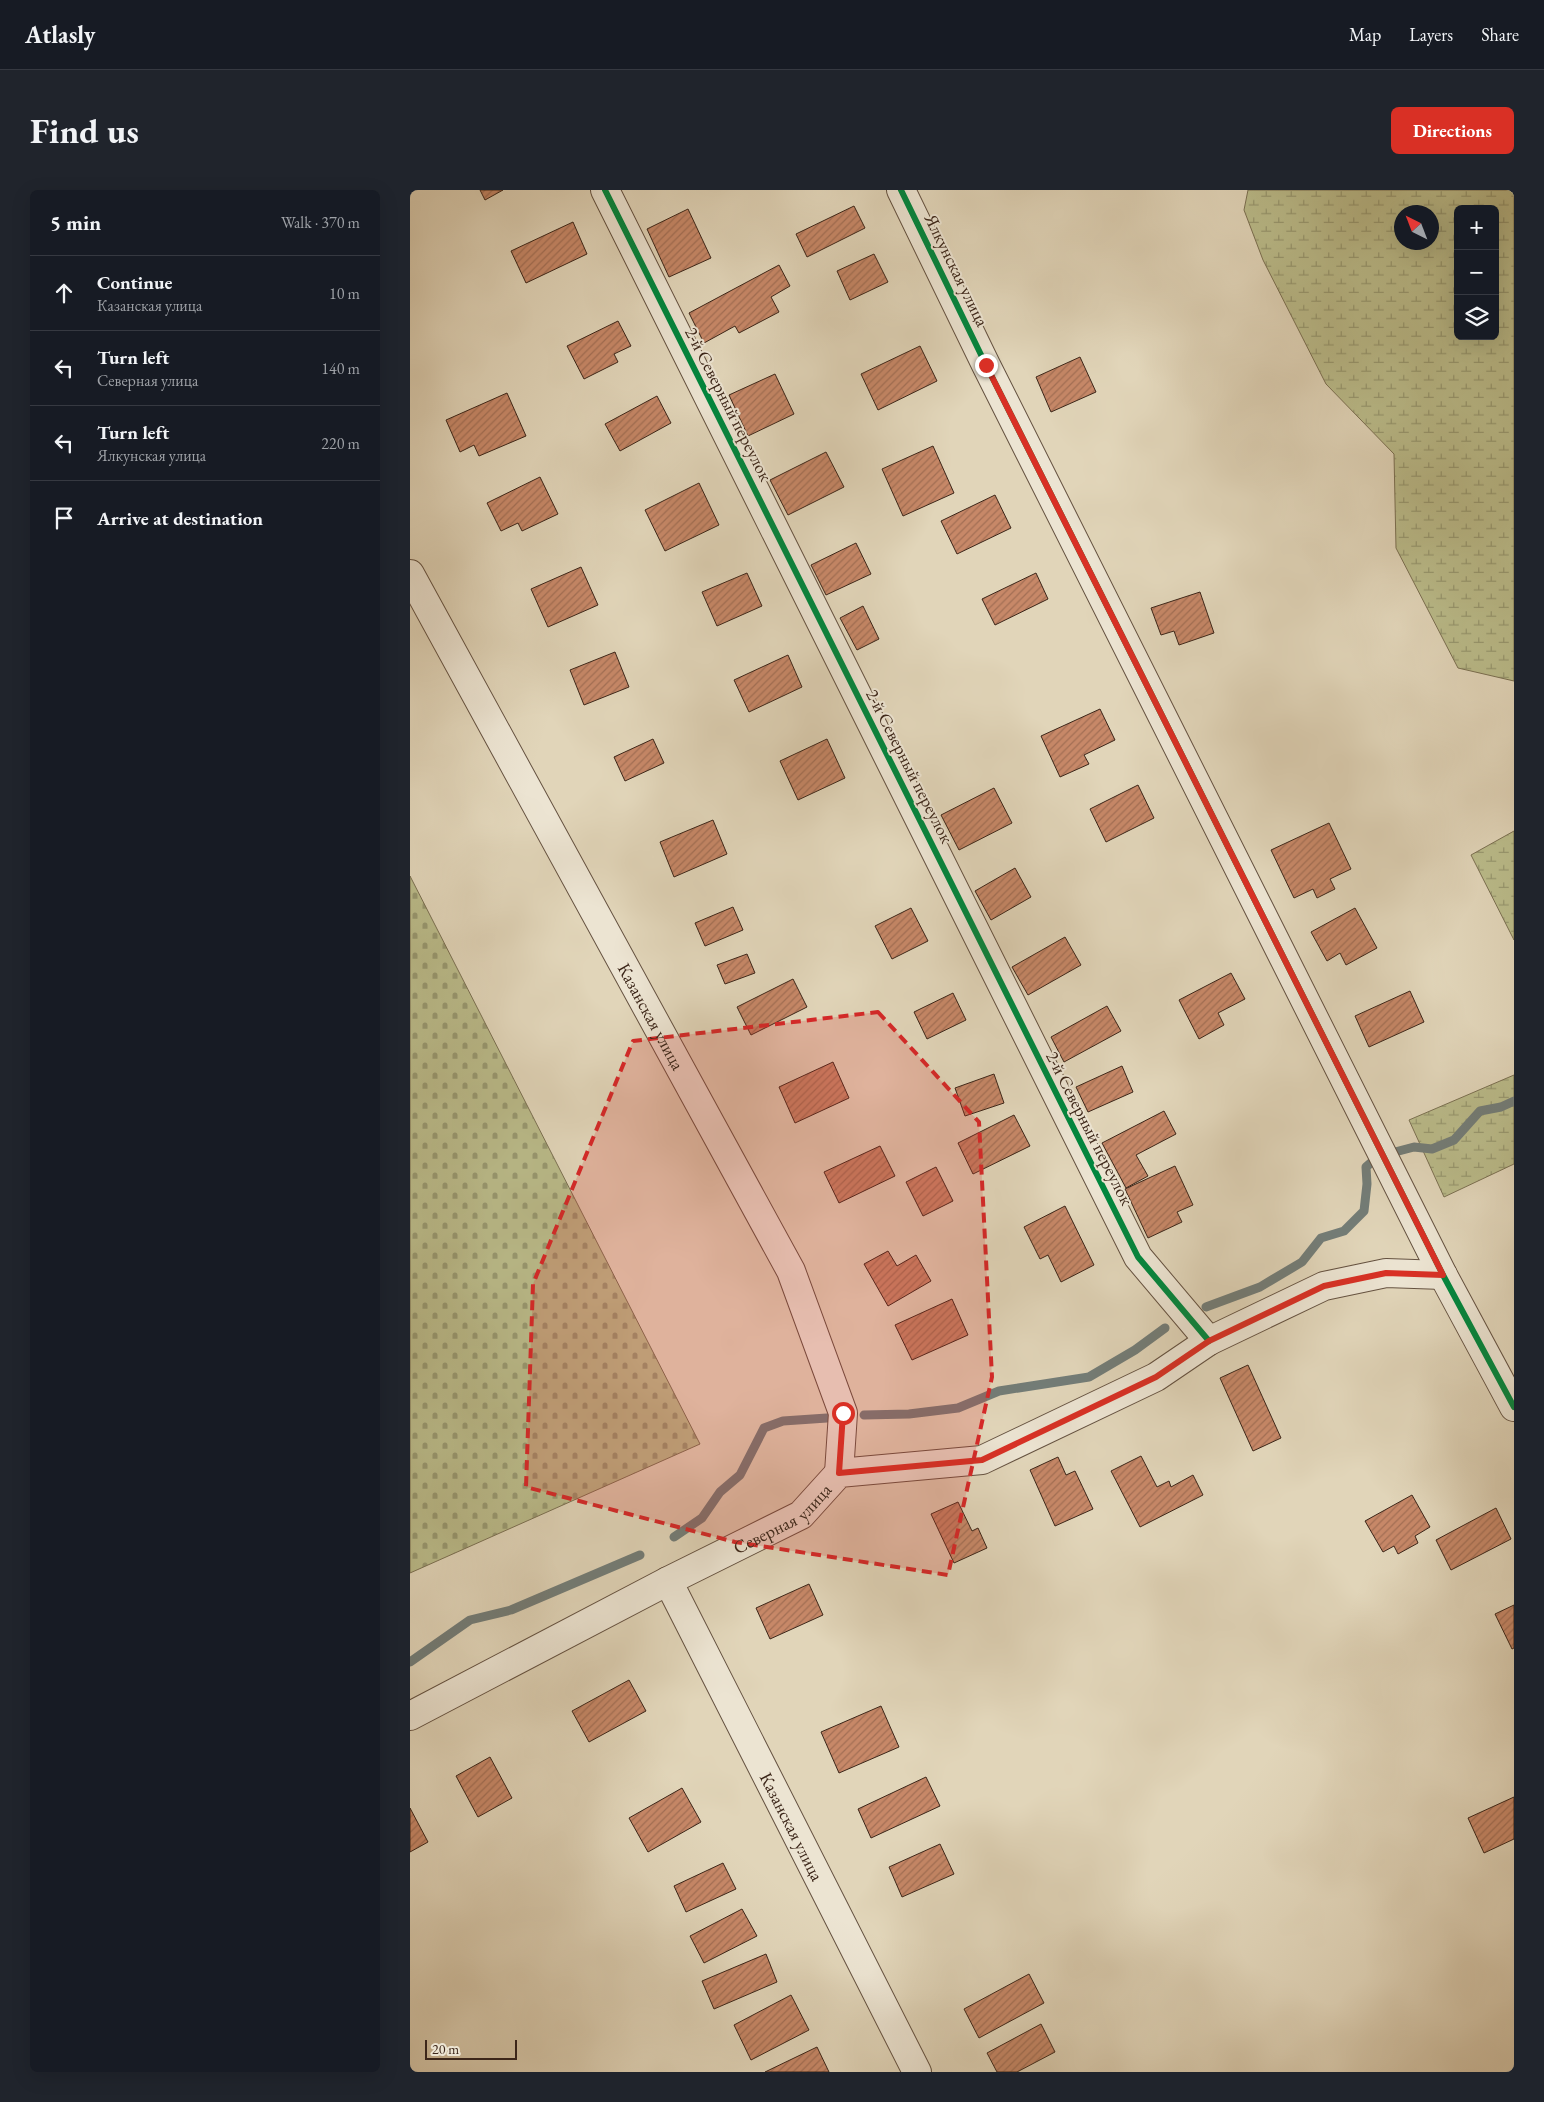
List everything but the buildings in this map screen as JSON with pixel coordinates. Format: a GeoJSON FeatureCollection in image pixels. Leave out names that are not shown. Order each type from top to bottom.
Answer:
{"type":"FeatureCollection","features":[{"type":"Feature","properties":{"kind":"street","name":"2-й Северный переулок"},"geometry":{"type":"LineString","coordinates":[[606,190],[1138,1258],[1209,1341]]}},
{"type":"Feature","properties":{"kind":"street","name":"Ялкунская улица"},"geometry":{"type":"LineString","coordinates":[[901,190],[986,365],[1443,1275],[1514,1407]]}},
{"type":"Feature","properties":{"kind":"street","name":"Казанская улица"},"geometry":{"type":"LineString","coordinates":[[410,574],[791,1271],[843,1413],[839,1473]]}},
{"type":"Feature","properties":{"kind":"street","name":"Северная улица"},"geometry":{"type":"LineString","coordinates":[[410,1716],[668,1581],[801,1515],[839,1473],[982,1460],[1156,1377],[1209,1341],[1324,1286],[1386,1273],[1443,1275]]}},
{"type":"Feature","properties":{"kind":"street","name":"Казанская улица"},"geometry":{"type":"LineString","coordinates":[[668,1581],[917,2072]]}},
{"type":"Feature","properties":{"kind":"highlighted area"},"geometry":{"type":"Polygon","coordinates":[[[878,1012],[979,1122],[992,1377],[948,1575],[735,1542],[526,1487],[533,1284],[633,1041],[878,1012]]]}},
{"type":"Feature","properties":{"kind":"green space"},"geometry":{"type":"Polygon","coordinates":[[[1248,190],[1514,190],[1514,681],[1458,668],[1396,548],[1394,454],[1326,384],[1263,260],[1244,210],[1248,190]]]}},
{"type":"Feature","properties":{"kind":"green space"},"geometry":{"type":"Polygon","coordinates":[[[1514,831],[1514,940],[1471,855],[1514,831]]]}},
{"type":"Feature","properties":{"kind":"green space"},"geometry":{"type":"Polygon","coordinates":[[[410,876],[700,1444],[410,1573],[410,876]]]}},
{"type":"Feature","properties":{"kind":"green space"},"geometry":{"type":"Polygon","coordinates":[[[1514,1075],[1514,1164],[1444,1197],[1409,1120],[1514,1075]]]}},
{"type":"Feature","properties":{"kind":"waterway"},"geometry":{"type":"LineString","coordinates":[[1395,1152],[1414,1147],[1432,1149],[1454,1140],[1480,1111],[1501,1107],[1514,1101]]}},
{"type":"Feature","properties":{"kind":"waterway"},"geometry":{"type":"LineString","coordinates":[[1206,1307],[1260,1287],[1302,1262],[1321,1238],[1344,1231],[1364,1211],[1367,1184],[1366,1167],[1373,1161]]}},
{"type":"Feature","properties":{"kind":"waterway"},"geometry":{"type":"LineString","coordinates":[[864,1415],[909,1414],[958,1408],[999,1391],[1089,1377],[1135,1350],[1165,1328]]}},
{"type":"Feature","properties":{"kind":"waterway"},"geometry":{"type":"LineString","coordinates":[[674,1537],[702,1518],[720,1492],[740,1475],[764,1428],[783,1421],[827,1418]]}},
{"type":"Feature","properties":{"kind":"waterway"},"geometry":{"type":"LineString","coordinates":[[410,1662],[470,1620],[511,1610],[640,1555]]}},
{"type":"Feature","properties":{"kind":"cycle path"},"geometry":{"type":"LineString","coordinates":[[605,190],[1138,1257],[1209,1341]]}},
{"type":"Feature","properties":{"kind":"cycle path"},"geometry":{"type":"LineString","coordinates":[[901,190],[986,365],[1443,1275],[1514,1407]]}},
{"type":"Feature","properties":{"kind":"route"},"geometry":{"type":"LineString","coordinates":[[843,1413],[839,1473],[982,1460],[1156,1377],[1209,1341],[1324,1286],[1386,1273],[1443,1275],[986,365]]}}]}
